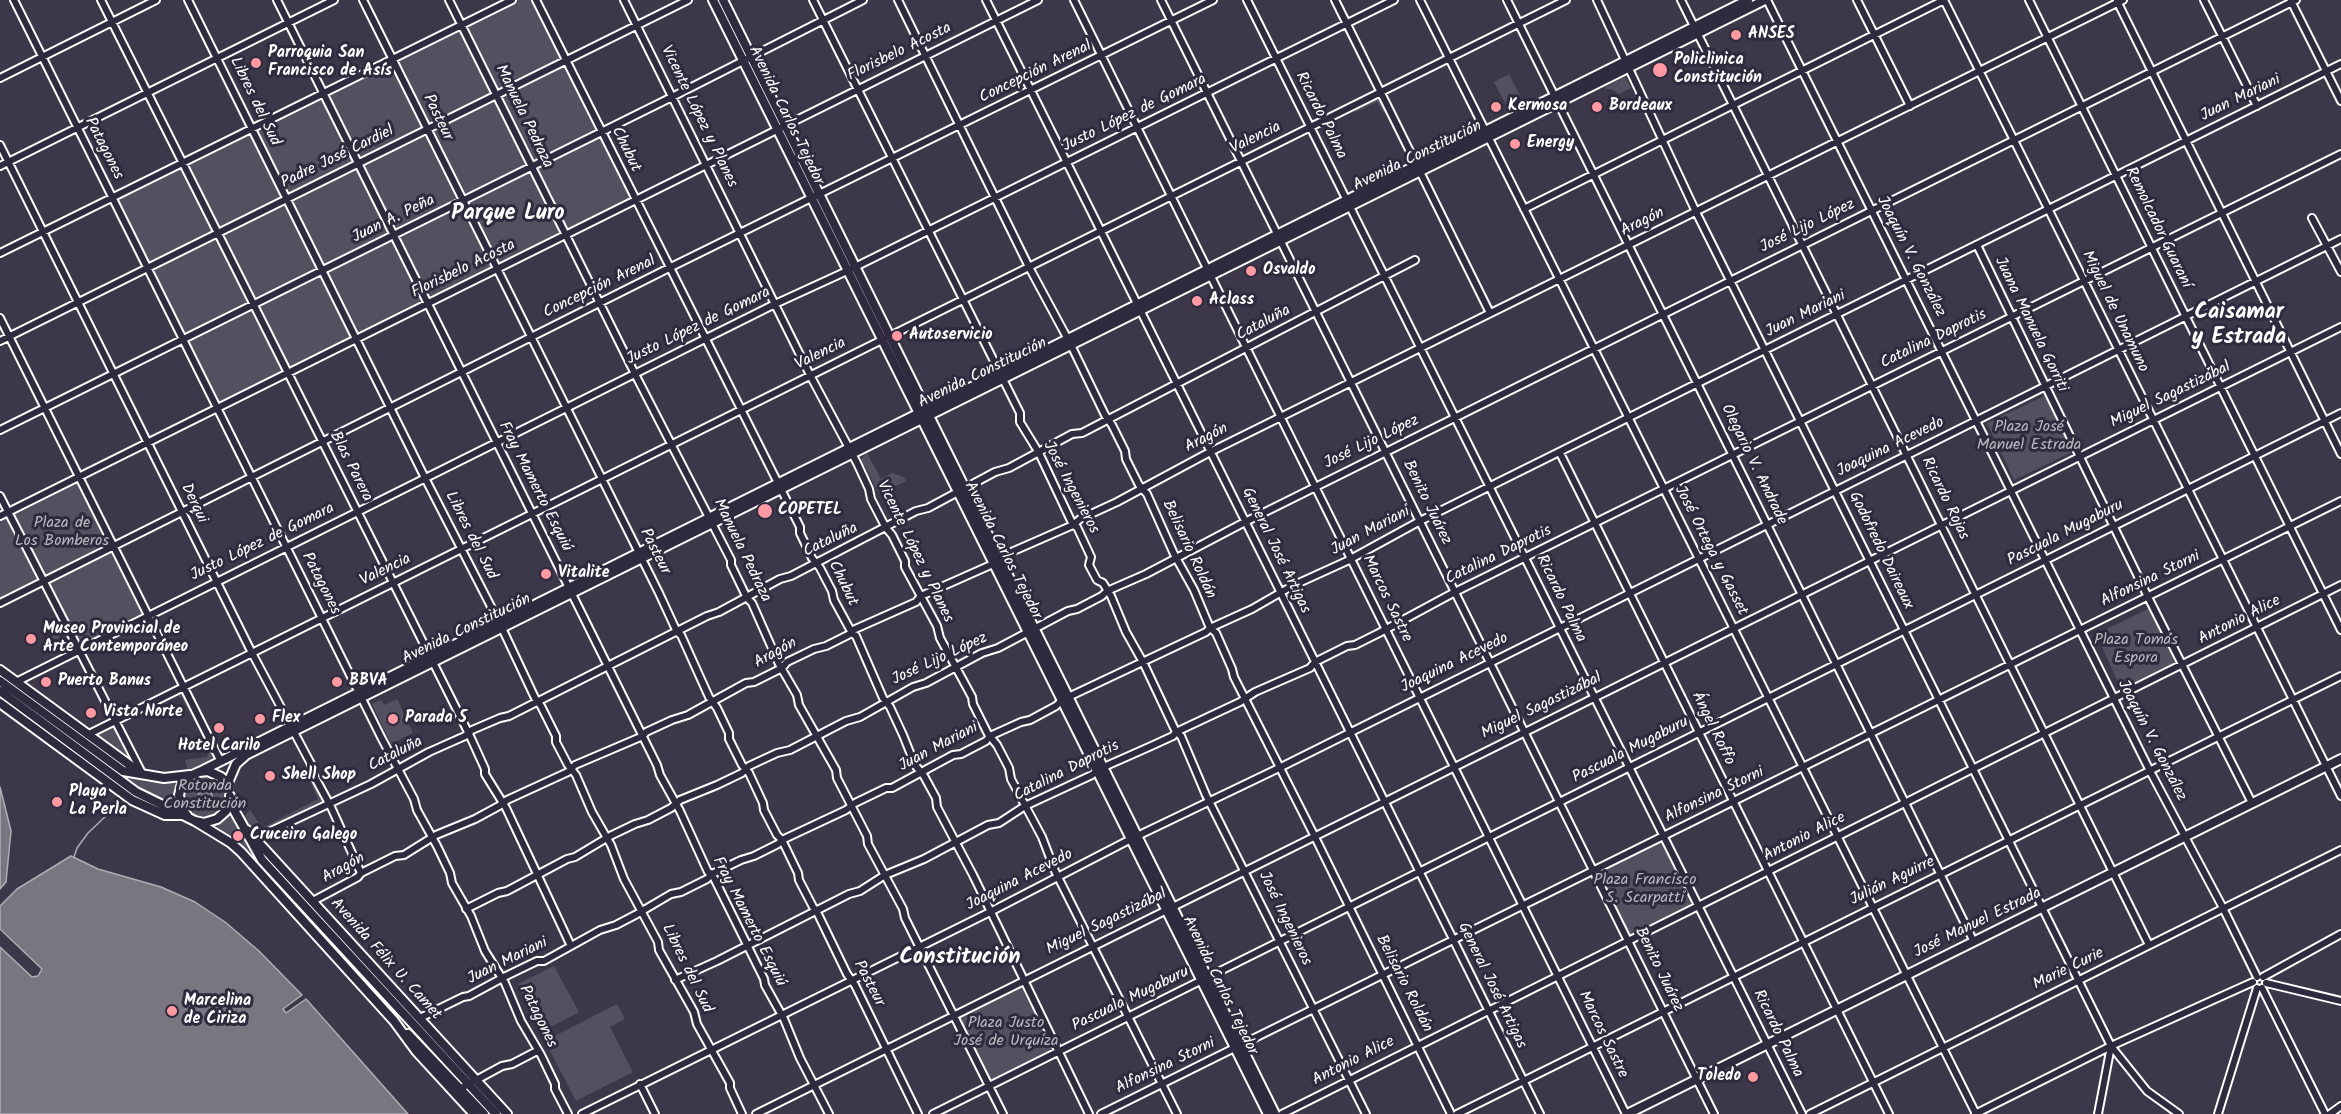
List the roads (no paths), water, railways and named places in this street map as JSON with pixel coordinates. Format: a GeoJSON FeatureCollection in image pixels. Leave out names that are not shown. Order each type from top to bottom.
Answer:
{"type":"FeatureCollection","features":[{"type":"Feature","properties":{"kind":"main road","name":"Avenida Carlos Tejedor"},"geometry":{"type":"LineString","coordinates":[[713,0],[993,564],[1031,629]]}},
{"type":"Feature","properties":{"kind":"main road","name":"Avenida Carlos Tejedor"},"geometry":{"type":"LineString","coordinates":[[723,0],[1000,557],[1031,629],[1204,979],[1275,1114]]}},
{"type":"Feature","properties":{"kind":"main road","name":"Avenida Constitución"},"geometry":{"type":"LineString","coordinates":[[1696,30],[1748,0]]}},
{"type":"Feature","properties":{"kind":"main road","name":"Avenida Constitución"},"geometry":{"type":"LineString","coordinates":[[195,773],[220,759],[292,728],[1696,30],[1766,0]]}},
{"type":"Feature","properties":{"kind":"main road"},"geometry":{"type":"LineString","coordinates":[[0,669],[143,775]]}},
{"type":"Feature","properties":{"kind":"main road"},"geometry":{"type":"LineString","coordinates":[[0,681],[117,767],[143,775],[165,778],[195,773],[216,774],[228,785],[230,796],[228,807],[220,817],[209,822],[188,817],[180,804],[179,792],[182,784],[195,773]]}},
{"type":"Feature","properties":{"kind":"main road","name":"Avenida Félix U. Camet"},"geometry":{"type":"LineString","coordinates":[[0,691],[136,792],[188,817],[241,852],[394,1021],[461,1088],[496,1114]]}},
{"type":"Feature","properties":{"kind":"main road","name":"Avenida Félix U. Camet"},"geometry":{"type":"LineString","coordinates":[[0,703],[132,800],[165,815],[188,817]]}},
{"type":"Feature","properties":{"kind":"main road","name":"Avenida Constitución"},"geometry":{"type":"LineString","coordinates":[[228,785],[231,773],[239,760],[292,728]]}},
{"type":"Feature","properties":{"kind":"main road","name":"José Manuel Estrada"},"geometry":{"type":"LineString","coordinates":[[1626,1114],[2341,759]]}},
{"type":"Feature","properties":{"kind":"main road","name":"Avenida Félix U. Camet"},"geometry":{"type":"LineString","coordinates":[[230,796],[234,810],[262,860],[484,1114]]}},
{"type":"Feature","properties":{"kind":"main road","name":"Avenida Félix U. Camet"},"geometry":{"type":"LineString","coordinates":[[242,825],[507,1114]]}},
{"type":"Feature","properties":{"kind":"main road","name":"Avenida Carlos Tejedor"},"geometry":{"type":"LineString","coordinates":[[1238,1046],[1268,1114]]}},
{"type":"Feature","properties":{"kind":"main road","name":"Avenida Félix U. Camet"},"geometry":{"type":"LineString","coordinates":[[461,1088],[474,1114]]}},
{"type":"Feature","properties":{"kind":"street","name":"Patagones"},"geometry":{"type":"LineString","coordinates":[[14,0],[399,769],[450,873],[452,883],[505,983],[568,1114]]}},
{"type":"Feature","properties":{"kind":"street","name":"Blas Parera"},"geometry":{"type":"LineString","coordinates":[[102,0],[468,734],[485,769],[485,774],[571,946]]}},
{"type":"Feature","properties":{"kind":"street"},"geometry":{"type":"LineString","coordinates":[[0,78],[156,0]]}},
{"type":"Feature","properties":{"kind":"street","name":"Libres del Sud"},"geometry":{"type":"LineString","coordinates":[[188,0],[425,478],[576,775],[640,910],[658,942],[659,950],[694,1012],[710,1051],[730,1083],[730,1088],[742,1114]]}},
{"type":"Feature","properties":{"kind":"street","name":"Fray Mamerto Esquiú"},"geometry":{"type":"LineString","coordinates":[[277,0],[829,1114]]}},
{"type":"Feature","properties":{"kind":"street"},"geometry":{"type":"LineString","coordinates":[[0,166],[334,0]]}},
{"type":"Feature","properties":{"kind":"street","name":"Pasteur"},"geometry":{"type":"LineString","coordinates":[[363,0],[640,555],[676,632],[681,635],[709,697],[729,733],[729,739],[798,873],[799,880],[918,1114]]}},
{"type":"Feature","properties":{"kind":"street","name":"Manuela Pedraza"},"geometry":{"type":"LineString","coordinates":[[449,0],[747,598],[752,603],[782,668],[836,770],[837,778],[867,836],[868,844],[1003,1114]]}},
{"type":"Feature","properties":{"kind":"street"},"geometry":{"type":"LineString","coordinates":[[0,253],[512,0]]}},
{"type":"Feature","properties":{"kind":"street","name":"Chubut"},"geometry":{"type":"LineString","coordinates":[[536,0],[740,411],[852,633],[856,636],[885,701],[920,772],[936,798],[937,807],[954,842],[958,845],[1089,1114]]}},
{"type":"Feature","properties":{"kind":"street","name":"Vicente López y Planes"},"geometry":{"type":"LineString","coordinates":[[624,0],[886,528],[905,561],[905,567],[990,736],[1009,768],[1011,779],[1177,1114]]}},
{"type":"Feature","properties":{"kind":"street","name":"Padre José Cardiel"},"geometry":{"type":"LineString","coordinates":[[0,341],[688,0]]}},
{"type":"Feature","properties":{"kind":"street","name":"José Ingenieros"},"geometry":{"type":"LineString","coordinates":[[813,0],[1020,413],[1020,422],[1039,453],[1073,525],[1077,527],[1090,557],[1089,565],[1097,580],[1107,591],[1176,732],[1181,736],[1194,764],[1194,770],[1366,1114]]}},
{"type":"Feature","properties":{"kind":"street","name":"Juan A. Peña"},"geometry":{"type":"LineString","coordinates":[[0,430],[863,0]]}},
{"type":"Feature","properties":{"kind":"street","name":"Belisario Roldán"},"geometry":{"type":"LineString","coordinates":[[897,0],[1029,267],[1070,341],[1091,389],[1125,451],[1126,459],[1147,494],[1210,628],[1216,633],[1245,699],[1451,1114]]}},
{"type":"Feature","properties":{"kind":"street","name":"General José Artigas"},"geometry":{"type":"LineString","coordinates":[[986,0],[1540,1114]]}},
{"type":"Feature","properties":{"kind":"street","name":"Florisbelo Acosta"},"geometry":{"type":"LineString","coordinates":[[0,516],[1038,0]]}},
{"type":"Feature","properties":{"kind":"street","name":"Marcos Sastre"},"geometry":{"type":"LineString","coordinates":[[1074,0],[1626,1114]]}},
{"type":"Feature","properties":{"kind":"street","name":"Benito Juárez"},"geometry":{"type":"LineString","coordinates":[[1161,0],[1714,1114]]}},
{"type":"Feature","properties":{"kind":"street","name":"Concepción Arenal"},"geometry":{"type":"LineString","coordinates":[[0,603],[669,268],[1213,0]]}},
{"type":"Feature","properties":{"kind":"street","name":"Ricardo Palma"},"geometry":{"type":"LineString","coordinates":[[1247,0],[1802,1114]]}},
{"type":"Feature","properties":{"kind":"street"},"geometry":{"type":"LineString","coordinates":[[1335,0],[1490,313]]}},
{"type":"Feature","properties":{"kind":"street","name":"Justo López de Gomara"},"geometry":{"type":"LineString","coordinates":[[16,682],[496,442],[1208,94],[1394,0]]}},
{"type":"Feature","properties":{"kind":"street","name":"José Ortega y Gasset"},"geometry":{"type":"LineString","coordinates":[[1420,0],[1975,1114]]}},
{"type":"Feature","properties":{"kind":"street","name":"Olegario V. Andrade"},"geometry":{"type":"LineString","coordinates":[[1507,0],[1974,942]]}},
{"type":"Feature","properties":{"kind":"street","name":"Valencia"},"geometry":{"type":"LineString","coordinates":[[87,735],[1566,0]]}},
{"type":"Feature","properties":{"kind":"street","name":"Godofredo Daireaux"},"geometry":{"type":"LineString","coordinates":[[1597,0],[1696,212],[2111,1046],[2147,1091],[2179,1114]]}},
{"type":"Feature","properties":{"kind":"street","name":"Ricardo Rojas"},"geometry":{"type":"LineString","coordinates":[[1681,0],[2149,945]]}},
{"type":"Feature","properties":{"kind":"street","name":"Joaquín V. González"},"geometry":{"type":"LineString","coordinates":[[1766,0],[2150,771],[2223,909],[2325,1114]]}},
{"type":"Feature","properties":{"kind":"street"},"geometry":{"type":"LineString","coordinates":[[1857,0],[1910,106]]}},
{"type":"Feature","properties":{"kind":"street"},"geometry":{"type":"LineString","coordinates":[[1524,209],[1944,0]]}},
{"type":"Feature","properties":{"kind":"street","name":"Miguel de Unamuno"},"geometry":{"type":"LineString","coordinates":[[1944,0],[2341,796]]}},
{"type":"Feature","properties":{"kind":"street","name":"Remolcador Guaraní"},"geometry":{"type":"LineString","coordinates":[[2029,0],[2341,630]]}},
{"type":"Feature","properties":{"kind":"street"},"geometry":{"type":"LineString","coordinates":[[2204,0],[2257,106]]}},
{"type":"Feature","properties":{"kind":"street"},"geometry":{"type":"LineString","coordinates":[[2120,1],[2152,71],[2341,454]]}},
{"type":"Feature","properties":{"kind":"street","name":"Aragón"},"geometry":{"type":"LineString","coordinates":[[313,901],[395,856],[404,855],[432,838],[602,753],[643,736],[646,732],[713,702],[746,683],[754,682],[782,668],[788,662],[814,649],[826,646],[852,633],[853,630],[916,602],[921,596],[993,564],[1000,557],[1073,525],[1080,519],[1210,452],[2120,1]]}},
{"type":"Feature","properties":{"kind":"street"},"geometry":{"type":"LineString","coordinates":[[2293,1],[2341,101]]}},
{"type":"Feature","properties":{"kind":"street","name":"José Lijo López"},"geometry":{"type":"LineString","coordinates":[[466,909],[575,857],[635,824],[648,820],[777,753],[790,750],[816,735],[860,717],[885,701],[1085,605],[1107,591],[1146,574],[1455,417],[2293,1]]}},
{"type":"Feature","properties":{"kind":"street","name":"Juan Mariani"},"geometry":{"type":"LineString","coordinates":[[420,1018],[600,930],[616,925],[640,910],[699,884],[711,874],[754,856],[886,788],[892,788],[986,741],[990,736],[1048,711],[1065,698],[1186,642],[1281,594],[1292,586],[1322,574],[1420,521],[2341,64]]}},
{"type":"Feature","properties":{"kind":"street","name":"Derqui"},"geometry":{"type":"LineString","coordinates":[[0,146],[252,653],[292,728],[361,873]]}},
{"type":"Feature","properties":{"kind":"street","name":"Catalina Daprotis"},"geometry":{"type":"LineString","coordinates":[[675,980],[811,915],[816,910],[860,891],[885,875],[924,859],[988,825],[999,823],[1025,806],[1067,788],[1092,775],[1100,768],[1173,736],[1176,732],[1275,682],[1310,668],[1315,662],[1347,646],[1355,645],[1455,592],[2341,154]]}},
{"type":"Feature","properties":{"kind":"street"},"geometry":{"type":"LineString","coordinates":[[2312,218],[2341,272]]}},
{"type":"Feature","properties":{"kind":"street","name":"Joaquina Acevedo"},"geometry":{"type":"LineString","coordinates":[[582,1114],[990,912],[1134,837],[1280,768],[2341,239]]}},
{"type":"Feature","properties":{"kind":"street","name":"Juana Manuela Gorriti"},"geometry":{"type":"LineString","coordinates":[[1977,245],[2181,665],[2252,803]]}},
{"type":"Feature","properties":{"kind":"street","name":"Cataluña"},"geometry":{"type":"LineString","coordinates":[[256,838],[291,820],[300,819],[328,803],[747,598],[780,579],[817,563],[916,511],[928,508],[965,487],[1082,432],[1415,260]]}},
{"type":"Feature","properties":{"kind":"street"},"geometry":{"type":"LineString","coordinates":[[0,318],[220,759]]}},
{"type":"Feature","properties":{"kind":"street","name":"Miguel Sagastizábal"},"geometry":{"type":"LineString","coordinates":[[756,1114],[2341,327]]}},
{"type":"Feature","properties":{"kind":"street","name":"Pascuala Mugaburu"},"geometry":{"type":"LineString","coordinates":[[933,1114],[2341,413]]}},
{"type":"Feature","properties":{"kind":"street","name":"Ángel Roffo"},"geometry":{"type":"LineString","coordinates":[[1560,453],[1889,1114]]}},
{"type":"Feature","properties":{"kind":"street"},"geometry":{"type":"LineString","coordinates":[[0,496],[77,651],[143,775]]}},
{"type":"Feature","properties":{"kind":"street","name":"Alfonsina Storni"},"geometry":{"type":"LineString","coordinates":[[1101,1114],[2341,501]]}},
{"type":"Feature","properties":{"kind":"street","name":"Antonio Alice"},"geometry":{"type":"LineString","coordinates":[[1282,1114],[2341,585]]}},
{"type":"Feature","properties":{"kind":"street","name":"Julián Aguirre"},"geometry":{"type":"LineString","coordinates":[[1457,1114],[2341,676]]}},
{"type":"Feature","properties":{"kind":"street","name":"Marie Curie"},"geometry":{"type":"LineString","coordinates":[[1810,1114],[2341,850]]}},
{"type":"Feature","properties":{"kind":"street"},"geometry":{"type":"LineString","coordinates":[[1975,1114],[2111,1046],[2259,982],[2341,934]]}},
{"type":"Feature","properties":{"kind":"street"},"geometry":{"type":"LineString","coordinates":[[2259,982],[2341,1001]]}},
{"type":"Feature","properties":{"kind":"street"},"geometry":{"type":"LineString","coordinates":[[2218,1114],[2259,982]]}},
{"type":"Feature","properties":{"kind":"street"},"geometry":{"type":"LineString","coordinates":[[2098,1114],[2111,1046]]}},
{"type":"Feature","properties":{"kind":"street"},"geometry":{"type":"LineString","coordinates":[[461,1088],[537,1051]]}},
{"type":"Feature","properties":{"kind":"street"},"geometry":{"type":"LineString","coordinates":[[640,1084],[655,1114]]}},
{"type":"Feature","properties":{"kind":"street"},"geometry":{"type":"LineString","coordinates":[[2330,1114],[2341,1106]]}},
{"type":"Feature","properties":{"kind":"waterway"},"geometry":{"type":"LineString","coordinates":[[74,857],[77,848],[88,833],[108,814],[121,807]]}},
{"type":"Feature","properties":{"kind":"place","name":"ANSES"},"geometry":{"type":"Point","coordinates":[1736,35]}},
{"type":"Feature","properties":{"kind":"place","name":"Parroquia San Francisco de Asís"},"geometry":{"type":"Point","coordinates":[256,63]}},
{"type":"Feature","properties":{"kind":"place","name":"Policlinica Constitución"},"geometry":{"type":"Point","coordinates":[1660,70]}},
{"type":"Feature","properties":{"kind":"place","name":"Kermosa"},"geometry":{"type":"Point","coordinates":[1496,107]}},
{"type":"Feature","properties":{"kind":"place","name":"Bordeaux"},"geometry":{"type":"Point","coordinates":[1597,107]}},
{"type":"Feature","properties":{"kind":"place","name":"Energy"},"geometry":{"type":"Point","coordinates":[1515,144]}},
{"type":"Feature","properties":{"kind":"place","name":"Osvaldo"},"geometry":{"type":"Point","coordinates":[1251,271]}},
{"type":"Feature","properties":{"kind":"place","name":"Aclass"},"geometry":{"type":"Point","coordinates":[1197,301]}},
{"type":"Feature","properties":{"kind":"place","name":"Autoservicio"},"geometry":{"type":"Point","coordinates":[897,336]}},
{"type":"Feature","properties":{"kind":"place","name":"COPETEL"},"geometry":{"type":"Point","coordinates":[765,511]}},
{"type":"Feature","properties":{"kind":"place","name":"Vitalite"},"geometry":{"type":"Point","coordinates":[546,574]}},
{"type":"Feature","properties":{"kind":"place","name":"Museo Provincial de Arte Contemporáneo"},"geometry":{"type":"Point","coordinates":[31,639]}},
{"type":"Feature","properties":{"kind":"place","name":"Puerto Banus"},"geometry":{"type":"Point","coordinates":[46,682]}},
{"type":"Feature","properties":{"kind":"place","name":"BBVA"},"geometry":{"type":"Point","coordinates":[337,682]}},
{"type":"Feature","properties":{"kind":"place","name":"Vista Norte"},"geometry":{"type":"Point","coordinates":[91,713]}},
{"type":"Feature","properties":{"kind":"place","name":"Flex"},"geometry":{"type":"Point","coordinates":[260,719]}},
{"type":"Feature","properties":{"kind":"place","name":"Parada 5"},"geometry":{"type":"Point","coordinates":[393,719]}},
{"type":"Feature","properties":{"kind":"place","name":"Hotel Carilo"},"geometry":{"type":"Point","coordinates":[219,728]}},
{"type":"Feature","properties":{"kind":"place","name":"Shell Shop"},"geometry":{"type":"Point","coordinates":[270,776]}},
{"type":"Feature","properties":{"kind":"place","name":"Playa La Perla"},"geometry":{"type":"Point","coordinates":[57,802]}},
{"type":"Feature","properties":{"kind":"place","name":"Cruceiro Galego"},"geometry":{"type":"Point","coordinates":[238,836]}},
{"type":"Feature","properties":{"kind":"place","name":"Marcelina de Ciriza"},"geometry":{"type":"Point","coordinates":[172,1011]}},
{"type":"Feature","properties":{"kind":"place","name":"Toledo"},"geometry":{"type":"Point","coordinates":[1753,1077]}},
{"type":"Feature","properties":{"kind":"district","name":"Parque Luro"},"geometry":{"type":"Point","coordinates":[508,215]}},
{"type":"Feature","properties":{"kind":"district","name":"Caisamar y Estrada"},"geometry":{"type":"Point","coordinates":[2239,326]}},
{"type":"Feature","properties":{"kind":"district","name":"Constitución"},"geometry":{"type":"Point","coordinates":[960,959]}},
{"type":"Feature","properties":{"kind":"park label","name":"Plaza José Manuel Estrada"},"geometry":{"type":"Point","coordinates":[2029,437]}},
{"type":"Feature","properties":{"kind":"park label","name":"Plaza de Los Bomberos"},"geometry":{"type":"Point","coordinates":[62,533]}},
{"type":"Feature","properties":{"kind":"park label","name":"Plaza Tomás Espora"},"geometry":{"type":"Point","coordinates":[2136,650]}},
{"type":"Feature","properties":{"kind":"park label","name":"Rotonda Constitución"},"geometry":{"type":"Point","coordinates":[205,796]}},
{"type":"Feature","properties":{"kind":"park label","name":"Plaza Francisco S. Scarpatti"},"geometry":{"type":"Point","coordinates":[1645,890]}},
{"type":"Feature","properties":{"kind":"park label","name":"Plaza Justo José de Urquiza"},"geometry":{"type":"Point","coordinates":[1006,1033]}}]}
